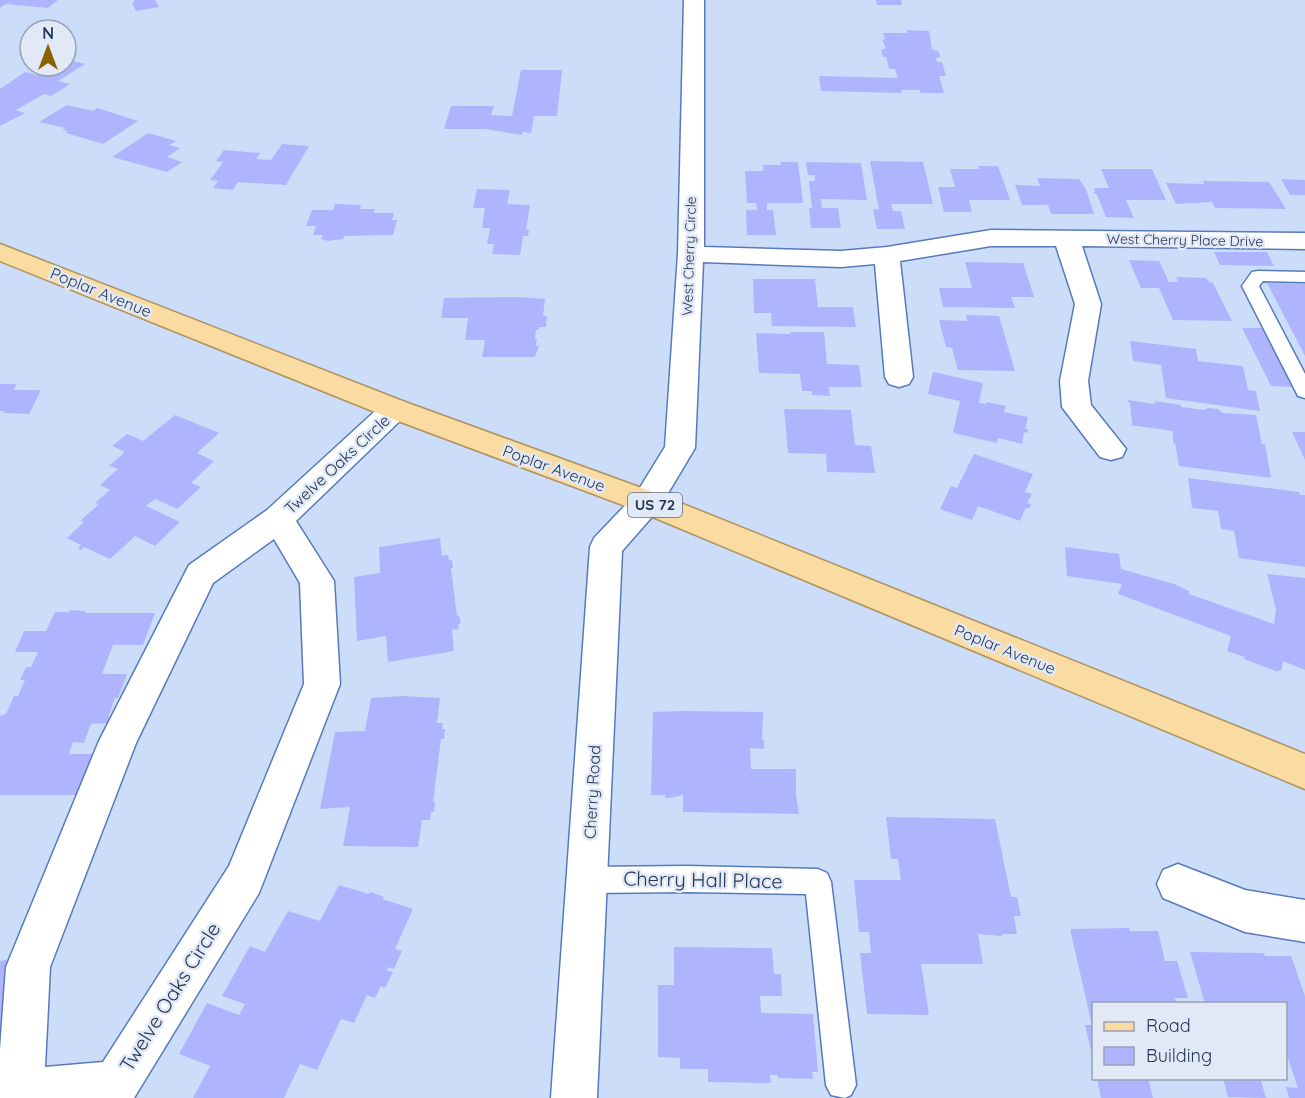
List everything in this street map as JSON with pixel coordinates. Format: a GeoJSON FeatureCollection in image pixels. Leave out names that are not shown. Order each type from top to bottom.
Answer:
{"type":"FeatureCollection","features":[{"type":"Feature","properties":{"kind":"main road","name":"Poplar Avenue"},"geometry":{"type":"LineString","coordinates":[[0,252],[395,409],[646,502],[1305,772]]}},
{"type":"Feature","properties":{"kind":"street","name":"West Cherry Circle"},"geometry":{"type":"LineString","coordinates":[[646,502],[680,448],[691,254],[694,0]]}},
{"type":"Feature","properties":{"kind":"street","name":"West Cherry Place Drive"},"geometry":{"type":"LineString","coordinates":[[691,254],[841,259],[887,255],[992,238],[1305,241]]}},
{"type":"Feature","properties":{"kind":"street"},"geometry":{"type":"LineString","coordinates":[[1066,238],[1088,304],[1074,381],[1077,407],[1111,450]]}},
{"type":"Feature","properties":{"kind":"street"},"geometry":{"type":"LineString","coordinates":[[887,255],[899,377]]}},
{"type":"Feature","properties":{"kind":"street","name":"Twelve Oaks Circle"},"geometry":{"type":"LineString","coordinates":[[278,519],[318,581],[322,684],[244,879],[116,1084],[20,1092],[28,967],[118,741],[201,574],[278,519],[395,409]]}},
{"type":"Feature","properties":{"kind":"street","name":"Cherry Road"},"geometry":{"type":"LineString","coordinates":[[574,1098],[606,547],[646,502]]}},
{"type":"Feature","properties":{"kind":"street"},"geometry":{"type":"LineString","coordinates":[[1178,884],[1245,911],[1305,921]]}},
{"type":"Feature","properties":{"kind":"lane"},"geometry":{"type":"LineString","coordinates":[[1305,277],[1258,276],[1250,286],[1305,392]]}},
{"type":"Feature","properties":{"kind":"lane","name":"Cherry Hall Place"},"geometry":{"type":"LineString","coordinates":[[587,880],[687,879],[818,882],[841,1085]]}},
{"type":"Feature","properties":{"kind":"building"},"geometry":{"type":"Polygon","coordinates":[[[0,0],[58,0],[48,8],[6,4],[0,8],[0,0]]]}},
{"type":"Feature","properties":{"kind":"building"},"geometry":{"type":"Polygon","coordinates":[[[134,0],[155,0],[159,7],[136,11],[132,3],[135,2],[134,0]]]}},
{"type":"Feature","properties":{"kind":"building"},"geometry":{"type":"Polygon","coordinates":[[[876,0],[901,0],[902,5],[877,5],[876,0]]]}},
{"type":"Feature","properties":{"kind":"building"},"geometry":{"type":"Polygon","coordinates":[[[907,30],[929,31],[932,49],[939,52],[940,57],[936,58],[937,62],[942,62],[946,76],[939,76],[944,93],[920,93],[920,90],[901,90],[902,93],[821,91],[819,76],[898,78],[895,69],[889,69],[886,57],[883,57],[881,50],[886,48],[882,40],[885,39],[883,33],[907,33],[907,30]]]}},
{"type":"Feature","properties":{"kind":"building"},"geometry":{"type":"Polygon","coordinates":[[[521,70],[562,70],[557,116],[534,116],[531,133],[523,132],[522,135],[485,129],[444,129],[451,106],[494,106],[491,115],[512,116],[521,70]]]}},
{"type":"Feature","properties":{"kind":"building"},"geometry":{"type":"Polygon","coordinates":[[[18,77],[63,78],[58,81],[70,84],[51,96],[44,94],[16,110],[25,113],[0,126],[0,89],[18,77]]]}},
{"type":"Feature","properties":{"kind":"building"},"geometry":{"type":"Polygon","coordinates":[[[67,105],[93,111],[97,108],[138,121],[103,144],[66,133],[67,131],[62,130],[66,128],[39,122],[67,105]]]}},
{"type":"Feature","properties":{"kind":"building"},"geometry":{"type":"Polygon","coordinates":[[[148,133],[176,141],[169,145],[180,148],[167,157],[182,162],[167,172],[112,157],[148,133]]]}},
{"type":"Feature","properties":{"kind":"building"},"geometry":{"type":"Polygon","coordinates":[[[282,144],[309,146],[286,185],[238,182],[233,190],[213,188],[218,181],[210,180],[223,162],[216,161],[224,150],[260,153],[256,159],[271,160],[282,144]]]}},
{"type":"Feature","properties":{"kind":"building"},"geometry":{"type":"Polygon","coordinates":[[[870,161],[923,162],[933,204],[891,204],[893,211],[901,211],[905,229],[877,229],[873,209],[879,210],[870,161]]]}},
{"type":"Feature","properties":{"kind":"building"},"geometry":{"type":"Polygon","coordinates":[[[780,162],[798,162],[803,203],[767,203],[767,210],[773,210],[776,235],[747,235],[746,210],[757,210],[756,203],[747,203],[745,171],[763,171],[763,165],[781,165],[780,162]]]}},
{"type":"Feature","properties":{"kind":"building"},"geometry":{"type":"Polygon","coordinates":[[[806,162],[861,163],[867,200],[821,199],[822,208],[838,208],[841,228],[811,228],[809,208],[812,208],[809,181],[815,181],[815,175],[808,175],[806,162]]]}},
{"type":"Feature","properties":{"kind":"building"},"geometry":{"type":"Polygon","coordinates":[[[978,166],[998,166],[1010,200],[969,200],[972,212],[944,212],[938,187],[955,187],[950,169],[979,169],[978,166]]]}},
{"type":"Feature","properties":{"kind":"building"},"geometry":{"type":"Polygon","coordinates":[[[1101,169],[1152,169],[1166,200],[1126,200],[1134,218],[1106,217],[1097,195],[1093,192],[1095,192],[1094,188],[1109,188],[1101,169]]]}},
{"type":"Feature","properties":{"kind":"building"},"geometry":{"type":"Polygon","coordinates":[[[1037,178],[1079,179],[1086,189],[1094,214],[1051,214],[1048,205],[1022,205],[1015,185],[1040,186],[1037,178]]]}},
{"type":"Feature","properties":{"kind":"building"},"geometry":{"type":"Polygon","coordinates":[[[1281,179],[1305,180],[1305,195],[1290,195],[1281,179]]]}},
{"type":"Feature","properties":{"kind":"building"},"geometry":{"type":"Polygon","coordinates":[[[1203,181],[1269,182],[1286,209],[1215,208],[1212,202],[1176,204],[1166,183],[1204,184],[1203,181]]]}},
{"type":"Feature","properties":{"kind":"building"},"geometry":{"type":"Polygon","coordinates":[[[477,189],[510,190],[507,204],[530,205],[526,230],[529,230],[528,236],[523,236],[520,255],[492,254],[494,244],[487,244],[490,228],[482,228],[485,208],[473,208],[477,189]]]}},
{"type":"Feature","properties":{"kind":"building"},"geometry":{"type":"Polygon","coordinates":[[[335,204],[361,205],[360,209],[375,209],[374,213],[394,213],[392,220],[397,220],[393,235],[344,236],[343,239],[328,241],[321,239],[323,235],[313,235],[316,226],[306,226],[312,210],[333,210],[335,204]]]}},
{"type":"Feature","properties":{"kind":"building"},"geometry":{"type":"Polygon","coordinates":[[[1214,252],[1267,252],[1274,266],[1220,265],[1214,252]]]}},
{"type":"Feature","properties":{"kind":"building"},"geometry":{"type":"Polygon","coordinates":[[[1129,260],[1159,261],[1169,282],[1178,282],[1176,277],[1206,278],[1213,283],[1232,321],[1173,320],[1159,288],[1141,288],[1129,260]]]}},
{"type":"Feature","properties":{"kind":"building"},"geometry":{"type":"Polygon","coordinates":[[[965,262],[1023,263],[1034,297],[1011,297],[1015,308],[943,307],[939,288],[972,288],[965,262]]]}},
{"type":"Feature","properties":{"kind":"building"},"geometry":{"type":"Polygon","coordinates":[[[753,279],[815,279],[818,307],[853,307],[856,327],[772,326],[771,313],[754,313],[753,279]]]}},
{"type":"Feature","properties":{"kind":"building"},"geometry":{"type":"Polygon","coordinates":[[[1267,283],[1305,284],[1305,356],[1267,283]]]}},
{"type":"Feature","properties":{"kind":"building"},"geometry":{"type":"Polygon","coordinates":[[[444,298],[545,299],[543,316],[547,316],[546,327],[539,327],[539,330],[536,330],[536,346],[539,346],[535,357],[482,357],[485,340],[465,340],[468,318],[441,318],[444,298]]]}},
{"type":"Feature","properties":{"kind":"building"},"geometry":{"type":"Polygon","coordinates":[[[966,315],[999,316],[1015,371],[958,370],[952,348],[946,347],[939,320],[967,321],[966,315]]]}},
{"type":"Feature","properties":{"kind":"building"},"geometry":{"type":"Polygon","coordinates":[[[1242,328],[1265,328],[1296,387],[1271,386],[1242,328]]]}},
{"type":"Feature","properties":{"kind":"building"},"geometry":{"type":"Polygon","coordinates":[[[790,332],[824,332],[827,364],[859,365],[862,387],[829,387],[830,396],[812,395],[812,391],[802,391],[800,374],[759,373],[756,333],[791,334],[790,332]]]}},
{"type":"Feature","properties":{"kind":"building"},"geometry":{"type":"Polygon","coordinates":[[[1130,341],[1196,349],[1198,361],[1243,366],[1248,390],[1256,391],[1260,411],[1166,398],[1161,365],[1133,361],[1130,341]]]}},
{"type":"Feature","properties":{"kind":"building"},"geometry":{"type":"Polygon","coordinates":[[[933,372],[983,383],[979,403],[986,404],[987,402],[1006,406],[1004,412],[1028,417],[1025,429],[1028,429],[1028,433],[1024,432],[1022,444],[998,438],[997,443],[953,433],[960,401],[928,394],[933,372]]]}},
{"type":"Feature","properties":{"kind":"building"},"geometry":{"type":"Polygon","coordinates":[[[0,384],[17,384],[13,390],[41,390],[29,414],[0,411],[0,384]]]}},
{"type":"Feature","properties":{"kind":"building"},"geometry":{"type":"Polygon","coordinates":[[[1127,400],[1155,404],[1155,401],[1204,410],[1218,409],[1223,413],[1256,415],[1262,444],[1265,444],[1271,478],[1179,466],[1175,443],[1173,443],[1173,431],[1130,425],[1132,424],[1130,404],[1127,400]]]}},
{"type":"Feature","properties":{"kind":"building"},"geometry":{"type":"Polygon","coordinates":[[[784,409],[851,410],[855,445],[871,446],[875,473],[827,472],[826,454],[788,453],[784,409]]]}},
{"type":"Feature","properties":{"kind":"building"},"geometry":{"type":"Polygon","coordinates":[[[175,415],[219,433],[197,453],[214,461],[191,483],[201,487],[177,509],[155,499],[146,506],[180,522],[155,546],[135,536],[110,559],[84,547],[81,550],[78,549],[81,545],[67,538],[84,522],[80,521],[99,504],[95,503],[110,490],[100,485],[118,469],[109,466],[125,452],[112,446],[127,434],[143,441],[175,415]]]}},
{"type":"Feature","properties":{"kind":"building"},"geometry":{"type":"Polygon","coordinates":[[[1292,432],[1305,432],[1305,460],[1292,432]]]}},
{"type":"Feature","properties":{"kind":"building"},"geometry":{"type":"Polygon","coordinates":[[[974,454],[1033,474],[1025,492],[1032,494],[1027,503],[1031,504],[1029,509],[1026,507],[1020,521],[978,506],[972,520],[940,509],[951,486],[957,488],[974,454]]]}},
{"type":"Feature","properties":{"kind":"building"},"geometry":{"type":"Polygon","coordinates":[[[1188,478],[1299,492],[1300,495],[1305,495],[1305,567],[1239,558],[1234,531],[1221,529],[1218,511],[1192,508],[1188,478]]]}},
{"type":"Feature","properties":{"kind":"building"},"geometry":{"type":"Polygon","coordinates":[[[440,538],[442,556],[448,555],[449,560],[452,560],[457,616],[459,615],[461,623],[458,624],[459,629],[452,630],[454,651],[388,662],[386,636],[357,641],[354,577],[380,573],[379,547],[440,538]]]}},
{"type":"Feature","properties":{"kind":"building"},"geometry":{"type":"Polygon","coordinates":[[[1065,547],[1119,554],[1121,569],[1174,584],[1189,591],[1189,594],[1274,624],[1276,609],[1267,574],[1305,578],[1305,670],[1283,661],[1281,671],[1278,670],[1278,672],[1244,659],[1245,657],[1227,651],[1231,636],[1118,594],[1122,584],[1067,576],[1065,547]]]}},
{"type":"Feature","properties":{"kind":"building"},"geometry":{"type":"Polygon","coordinates":[[[70,610],[85,611],[85,613],[155,613],[143,645],[113,645],[102,674],[127,674],[108,717],[111,717],[109,723],[91,724],[84,743],[73,742],[69,754],[103,754],[88,795],[0,795],[0,716],[6,714],[14,696],[18,696],[25,680],[20,680],[26,667],[31,667],[38,652],[15,652],[24,631],[46,631],[55,612],[69,612],[70,610]]]}},
{"type":"Feature","properties":{"kind":"building"},"geometry":{"type":"Polygon","coordinates":[[[401,696],[440,698],[437,723],[443,723],[442,729],[445,729],[444,739],[441,739],[433,802],[435,802],[434,812],[431,812],[430,820],[422,820],[418,847],[343,846],[350,807],[320,809],[335,732],[365,731],[371,698],[401,696]]]}},
{"type":"Feature","properties":{"kind":"building"},"geometry":{"type":"Polygon","coordinates":[[[653,712],[763,712],[764,749],[750,748],[751,769],[796,769],[799,814],[683,812],[683,795],[665,798],[665,795],[651,795],[653,712]]]}},
{"type":"Feature","properties":{"kind":"building"},"geometry":{"type":"Polygon","coordinates":[[[886,817],[995,819],[1011,897],[1017,897],[1021,916],[1014,916],[1017,934],[1002,934],[1002,936],[978,934],[983,964],[921,964],[929,1015],[867,1014],[860,953],[871,953],[869,932],[859,932],[854,880],[901,880],[898,859],[891,859],[886,817]]]}},
{"type":"Feature","properties":{"kind":"building"},"geometry":{"type":"Polygon","coordinates":[[[339,885],[369,894],[370,892],[384,897],[382,899],[413,909],[395,949],[402,951],[394,969],[388,967],[387,970],[393,972],[385,988],[381,986],[375,998],[367,995],[354,1023],[341,1019],[317,1070],[300,1064],[284,1098],[193,1098],[210,1066],[179,1054],[207,1003],[239,1015],[245,1004],[222,996],[250,946],[265,952],[288,911],[320,921],[339,885]]]}},
{"type":"Feature","properties":{"kind":"building"},"geometry":{"type":"Polygon","coordinates":[[[1129,928],[1130,931],[1158,931],[1165,961],[1177,961],[1188,998],[1175,998],[1176,1002],[1092,1002],[1092,1025],[1070,929],[1129,928]]]}},
{"type":"Feature","properties":{"kind":"building"},"geometry":{"type":"Polygon","coordinates":[[[674,947],[772,948],[774,974],[781,974],[782,996],[760,996],[761,1013],[813,1014],[818,1072],[812,1072],[813,1079],[778,1078],[777,1075],[770,1075],[771,1083],[708,1082],[708,1069],[680,1069],[680,1058],[658,1057],[658,985],[674,985],[674,947]]]}},
{"type":"Feature","properties":{"kind":"building"},"geometry":{"type":"Polygon","coordinates":[[[1190,952],[1264,953],[1265,956],[1291,956],[1305,996],[1305,1098],[1289,1098],[1286,1087],[1298,1088],[1287,1055],[1287,1002],[1204,1002],[1190,952]]]}},
{"type":"Feature","properties":{"kind":"building"},"geometry":{"type":"Polygon","coordinates":[[[16,958],[0,1057],[0,961],[16,958]]]}},
{"type":"Feature","properties":{"kind":"building"},"geometry":{"type":"Polygon","coordinates":[[[1085,1025],[1092,1025],[1092,1055],[1085,1025]]]}},
{"type":"Feature","properties":{"kind":"building"},"geometry":{"type":"Polygon","coordinates":[[[1097,1080],[1148,1080],[1153,1098],[1101,1098],[1097,1080]]]}},
{"type":"Feature","properties":{"kind":"building"},"geometry":{"type":"Polygon","coordinates":[[[1224,1080],[1261,1080],[1266,1098],[1228,1097],[1224,1080]]]}}]}
